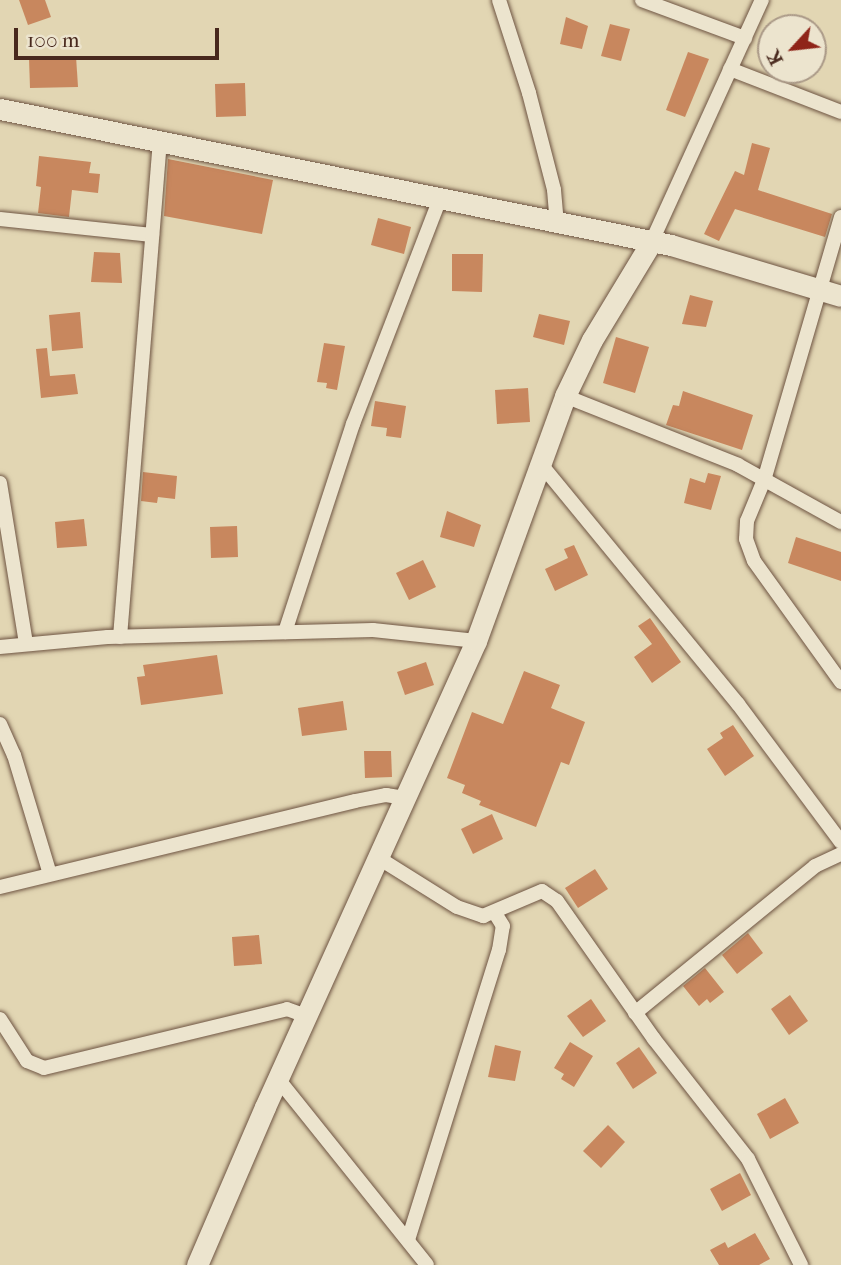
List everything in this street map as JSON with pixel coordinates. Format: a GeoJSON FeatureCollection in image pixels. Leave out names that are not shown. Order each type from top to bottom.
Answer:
{"type":"FeatureCollection","features":[{"type":"Feature","properties":{"kind":"street"},"geometry":{"type":"LineString","coordinates":[[499,0],[554,190],[557,222]]}},
{"type":"Feature","properties":{"kind":"street"},"geometry":{"type":"LineString","coordinates":[[642,0],[745,38]]}},
{"type":"Feature","properties":{"kind":"street"},"geometry":{"type":"LineString","coordinates":[[197,1265],[476,640],[565,396],[592,340],[652,241],[762,0]]}},
{"type":"Feature","properties":{"kind":"street"},"geometry":{"type":"LineString","coordinates":[[730,69],[841,112]]}},
{"type":"Feature","properties":{"kind":"street"},"geometry":{"type":"LineString","coordinates":[[0,109],[652,241],[831,293]]}},
{"type":"Feature","properties":{"kind":"street"},"geometry":{"type":"LineString","coordinates":[[120,637],[160,142]]}},
{"type":"Feature","properties":{"kind":"street"},"geometry":{"type":"LineString","coordinates":[[285,632],[354,424],[439,198]]}},
{"type":"Feature","properties":{"kind":"street"},"geometry":{"type":"LineString","coordinates":[[841,217],[831,293],[747,521],[746,539],[754,561],[841,682]]}},
{"type":"Feature","properties":{"kind":"street"},"geometry":{"type":"LineString","coordinates":[[0,219],[152,235]]}},
{"type":"Feature","properties":{"kind":"street"},"geometry":{"type":"LineString","coordinates":[[565,396],[738,465],[841,522]]}},
{"type":"Feature","properties":{"kind":"street"},"geometry":{"type":"LineString","coordinates":[[540,463],[738,704],[841,842]]}},
{"type":"Feature","properties":{"kind":"street"},"geometry":{"type":"LineString","coordinates":[[0,483],[26,645]]}},
{"type":"Feature","properties":{"kind":"street"},"geometry":{"type":"LineString","coordinates":[[0,647],[120,637],[373,630],[476,640]]}},
{"type":"Feature","properties":{"kind":"street"},"geometry":{"type":"LineString","coordinates":[[0,724],[14,755],[50,874]]}},
{"type":"Feature","properties":{"kind":"street"},"geometry":{"type":"LineString","coordinates":[[0,887],[355,801],[386,795],[405,798]]}},
{"type":"Feature","properties":{"kind":"street"},"geometry":{"type":"LineString","coordinates":[[635,1013],[815,866],[841,854]]}},
{"type":"Feature","properties":{"kind":"street"},"geometry":{"type":"LineString","coordinates":[[377,857],[457,907],[483,916],[542,891],[557,901],[635,1013],[748,1159],[798,1264]]}},
{"type":"Feature","properties":{"kind":"street"},"geometry":{"type":"LineString","coordinates":[[408,1240],[499,950],[503,926],[495,913]]}},
{"type":"Feature","properties":{"kind":"street"},"geometry":{"type":"LineString","coordinates":[[0,1019],[27,1061],[44,1068],[287,1009],[306,1016]]}},
{"type":"Feature","properties":{"kind":"street"},"geometry":{"type":"LineString","coordinates":[[278,1079],[427,1265]]}},
{"type":"Feature","properties":{"kind":"building"},"geometry":{"type":"Polygon","coordinates":[[[19,0],[45,0],[51,17],[28,25],[19,0]]]}},
{"type":"Feature","properties":{"kind":"building"},"geometry":{"type":"Polygon","coordinates":[[[566,17],[588,26],[582,49],[560,44],[566,17]]]}},
{"type":"Feature","properties":{"kind":"building"},"geometry":{"type":"Polygon","coordinates":[[[610,24],[630,29],[621,61],[601,56],[610,24]]]}},
{"type":"Feature","properties":{"kind":"building"},"geometry":{"type":"Polygon","coordinates":[[[688,52],[709,59],[685,117],[666,110],[688,52]]]}},
{"type":"Feature","properties":{"kind":"building"},"geometry":{"type":"Polygon","coordinates":[[[76,56],[78,87],[30,88],[29,58],[76,56]]]}},
{"type":"Feature","properties":{"kind":"building"},"geometry":{"type":"Polygon","coordinates":[[[245,83],[246,116],[216,117],[215,84],[245,83]]]}},
{"type":"Feature","properties":{"kind":"building"},"geometry":{"type":"Polygon","coordinates":[[[752,143],[770,148],[758,190],[832,214],[825,237],[735,209],[719,241],[704,234],[735,171],[744,175],[752,143]]]}},
{"type":"Feature","properties":{"kind":"building"},"geometry":{"type":"Polygon","coordinates":[[[39,156],[91,162],[89,173],[100,174],[98,193],[72,190],[69,217],[38,213],[41,187],[36,186],[39,156]]]}},
{"type":"Feature","properties":{"kind":"building"},"geometry":{"type":"Polygon","coordinates":[[[168,159],[273,180],[262,234],[164,216],[168,159]]]}},
{"type":"Feature","properties":{"kind":"building"},"geometry":{"type":"Polygon","coordinates":[[[378,218],[411,227],[404,254],[371,245],[378,218]]]}},
{"type":"Feature","properties":{"kind":"building"},"geometry":{"type":"Polygon","coordinates":[[[94,252],[120,253],[122,283],[91,282],[94,252]]]}},
{"type":"Feature","properties":{"kind":"building"},"geometry":{"type":"Polygon","coordinates":[[[452,254],[483,254],[482,292],[452,291],[452,254]]]}},
{"type":"Feature","properties":{"kind":"building"},"geometry":{"type":"Polygon","coordinates":[[[690,295],[713,301],[706,327],[682,324],[690,295]]]}},
{"type":"Feature","properties":{"kind":"building"},"geometry":{"type":"Polygon","coordinates":[[[80,312],[83,348],[52,351],[49,315],[80,312]]]}},
{"type":"Feature","properties":{"kind":"building"},"geometry":{"type":"Polygon","coordinates":[[[539,314],[570,321],[564,345],[533,337],[539,314]]]}},
{"type":"Feature","properties":{"kind":"building"},"geometry":{"type":"Polygon","coordinates":[[[616,337],[649,347],[635,393],[603,383],[616,337]]]}},
{"type":"Feature","properties":{"kind":"building"},"geometry":{"type":"Polygon","coordinates":[[[324,343],[345,346],[337,390],[326,388],[327,383],[317,382],[324,343]]]}},
{"type":"Feature","properties":{"kind":"building"},"geometry":{"type":"Polygon","coordinates":[[[47,348],[50,376],[75,374],[78,394],[41,398],[36,349],[47,348]]]}},
{"type":"Feature","properties":{"kind":"building"},"geometry":{"type":"Polygon","coordinates":[[[528,388],[530,422],[497,424],[495,390],[528,388]]]}},
{"type":"Feature","properties":{"kind":"building"},"geometry":{"type":"Polygon","coordinates":[[[683,391],[753,415],[742,450],[666,425],[673,405],[679,406],[683,391]]]}},
{"type":"Feature","properties":{"kind":"building"},"geometry":{"type":"Polygon","coordinates":[[[375,401],[406,406],[401,438],[386,436],[387,428],[371,426],[375,401]]]}},
{"type":"Feature","properties":{"kind":"building"},"geometry":{"type":"Polygon","coordinates":[[[143,472],[177,476],[175,499],[158,497],[157,503],[141,501],[143,472]]]}},
{"type":"Feature","properties":{"kind":"building"},"geometry":{"type":"Polygon","coordinates":[[[708,473],[721,476],[711,510],[684,503],[690,478],[705,483],[708,473]]]}},
{"type":"Feature","properties":{"kind":"building"},"geometry":{"type":"Polygon","coordinates":[[[447,511],[481,525],[474,547],[440,537],[447,511]]]}},
{"type":"Feature","properties":{"kind":"building"},"geometry":{"type":"Polygon","coordinates":[[[84,519],[87,546],[57,548],[55,522],[84,519]]]}},
{"type":"Feature","properties":{"kind":"building"},"geometry":{"type":"Polygon","coordinates":[[[237,526],[238,557],[211,558],[210,527],[237,526]]]}},
{"type":"Feature","properties":{"kind":"building"},"geometry":{"type":"Polygon","coordinates":[[[796,537],[841,552],[841,581],[788,563],[796,537]]]}},
{"type":"Feature","properties":{"kind":"building"},"geometry":{"type":"Polygon","coordinates":[[[574,545],[588,575],[555,591],[545,569],[568,558],[564,549],[574,545]]]}},
{"type":"Feature","properties":{"kind":"building"},"geometry":{"type":"Polygon","coordinates":[[[423,560],[436,587],[409,600],[396,573],[423,560]]]}},
{"type":"Feature","properties":{"kind":"building"},"geometry":{"type":"Polygon","coordinates":[[[650,618],[681,662],[652,683],[634,657],[652,644],[638,626],[650,618]]]}},
{"type":"Feature","properties":{"kind":"building"},"geometry":{"type":"Polygon","coordinates":[[[217,655],[223,694],[141,705],[137,677],[145,676],[143,665],[217,655]]]}},
{"type":"Feature","properties":{"kind":"building"},"geometry":{"type":"Polygon","coordinates":[[[426,662],[434,685],[405,695],[397,672],[426,662]]]}},
{"type":"Feature","properties":{"kind":"building"},"geometry":{"type":"Polygon","coordinates":[[[524,671],[560,685],[551,708],[585,722],[569,765],[561,762],[536,827],[479,805],[481,801],[462,793],[465,785],[447,778],[472,712],[503,724],[524,671]]]}},
{"type":"Feature","properties":{"kind":"building"},"geometry":{"type":"Polygon","coordinates":[[[343,701],[347,730],[302,736],[298,708],[343,701]]]}},
{"type":"Feature","properties":{"kind":"building"},"geometry":{"type":"Polygon","coordinates":[[[733,725],[754,756],[725,776],[707,749],[723,738],[720,733],[733,725]]]}},
{"type":"Feature","properties":{"kind":"building"},"geometry":{"type":"Polygon","coordinates":[[[364,751],[391,751],[392,777],[365,778],[364,751]]]}},
{"type":"Feature","properties":{"kind":"building"},"geometry":{"type":"Polygon","coordinates":[[[492,814],[503,839],[473,854],[461,829],[492,814]]]}},
{"type":"Feature","properties":{"kind":"building"},"geometry":{"type":"Polygon","coordinates":[[[595,869],[608,889],[578,908],[565,888],[595,869]]]}},
{"type":"Feature","properties":{"kind":"building"},"geometry":{"type":"Polygon","coordinates":[[[748,933],[763,953],[737,974],[722,955],[748,933]]]}},
{"type":"Feature","properties":{"kind":"building"},"geometry":{"type":"Polygon","coordinates":[[[259,935],[262,964],[234,966],[232,937],[259,935]]]}},
{"type":"Feature","properties":{"kind":"building"},"geometry":{"type":"Polygon","coordinates":[[[705,968],[724,992],[710,1003],[707,999],[699,1006],[683,986],[705,968]]]}},
{"type":"Feature","properties":{"kind":"building"},"geometry":{"type":"Polygon","coordinates":[[[790,995],[808,1021],[789,1035],[771,1009],[790,995]]]}},
{"type":"Feature","properties":{"kind":"building"},"geometry":{"type":"Polygon","coordinates":[[[591,999],[606,1021],[583,1037],[567,1016],[591,999]]]}},
{"type":"Feature","properties":{"kind":"building"},"geometry":{"type":"Polygon","coordinates":[[[570,1042],[593,1056],[574,1087],[561,1079],[564,1074],[554,1068],[570,1042]]]}},
{"type":"Feature","properties":{"kind":"building"},"geometry":{"type":"Polygon","coordinates":[[[495,1045],[521,1051],[515,1081],[488,1077],[495,1045]]]}},
{"type":"Feature","properties":{"kind":"building"},"geometry":{"type":"Polygon","coordinates":[[[639,1047],[657,1073],[633,1089],[616,1063],[639,1047]]]}},
{"type":"Feature","properties":{"kind":"building"},"geometry":{"type":"Polygon","coordinates":[[[785,1098],[799,1123],[770,1139],[757,1114],[785,1098]]]}},
{"type":"Feature","properties":{"kind":"building"},"geometry":{"type":"Polygon","coordinates":[[[608,1125],[625,1142],[601,1168],[583,1151],[608,1125]]]}},
{"type":"Feature","properties":{"kind":"building"},"geometry":{"type":"Polygon","coordinates":[[[740,1173],[751,1195],[722,1211],[710,1189],[740,1173]]]}},
{"type":"Feature","properties":{"kind":"building"},"geometry":{"type":"Polygon","coordinates":[[[755,1233],[770,1259],[759,1265],[719,1265],[710,1250],[725,1242],[728,1248],[755,1233]]]}}]}
